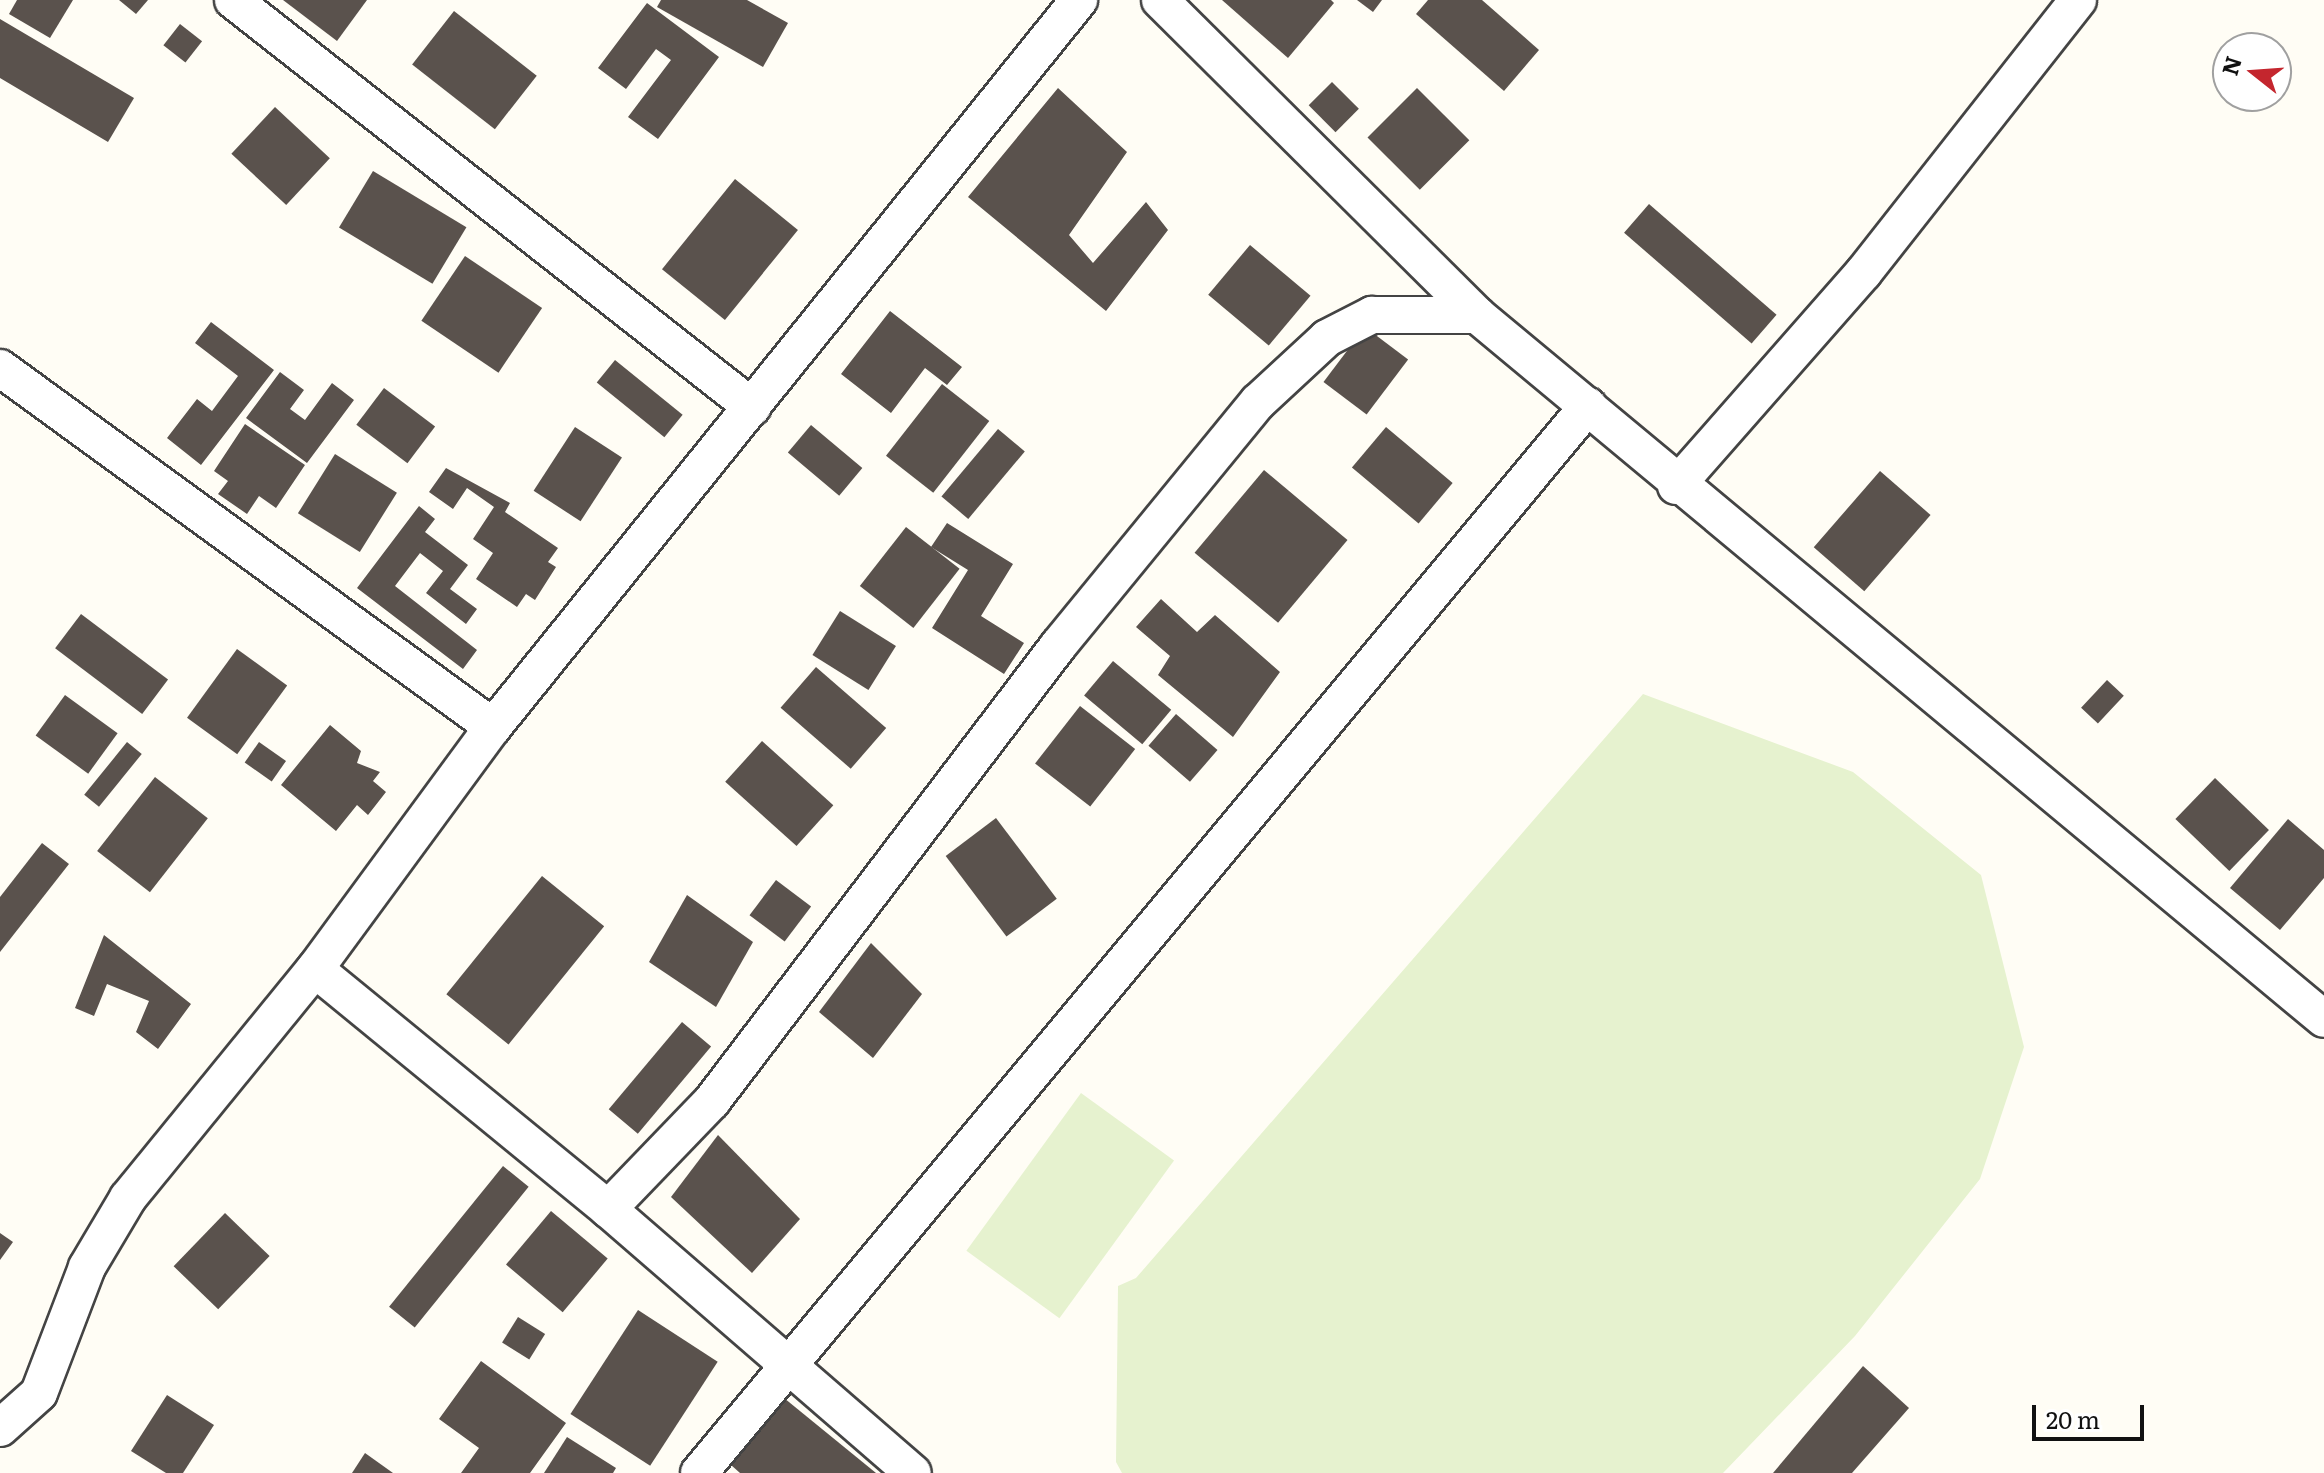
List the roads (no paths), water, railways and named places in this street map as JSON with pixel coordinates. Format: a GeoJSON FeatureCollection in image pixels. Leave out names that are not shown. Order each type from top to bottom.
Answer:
{"type":"FeatureCollection","features":[{"type":"Feature","properties":{"kind":"street"},"geometry":{"type":"LineString","coordinates":[[233,0],[752,407]]}},
{"type":"Feature","properties":{"kind":"street"},"geometry":{"type":"LineString","coordinates":[[0,1428],[39,1393],[87,1267],[128,1198],[315,969],[493,727],[1079,0]]}},
{"type":"Feature","properties":{"kind":"street"},"geometry":{"type":"LineString","coordinates":[[1160,0],[1477,315],[1588,406],[1676,486],[2324,1019]]}},
{"type":"Feature","properties":{"kind":"street"},"geometry":{"type":"LineString","coordinates":[[1676,486],[1864,272],[2078,0]]}},
{"type":"Feature","properties":{"kind":"street"},"geometry":{"type":"LineString","coordinates":[[608,1209],[712,1101],[1058,646],[1258,402],[1327,338],[1372,315],[1477,315]]}},
{"type":"Feature","properties":{"kind":"street"},"geometry":{"type":"LineString","coordinates":[[0,368],[493,727]]}},
{"type":"Feature","properties":{"kind":"street"},"geometry":{"type":"LineString","coordinates":[[699,1473],[783,1365],[1588,406]]}},
{"type":"Feature","properties":{"kind":"street"},"geometry":{"type":"LineString","coordinates":[[315,969],[608,1209],[783,1365],[913,1473]]}}]}
